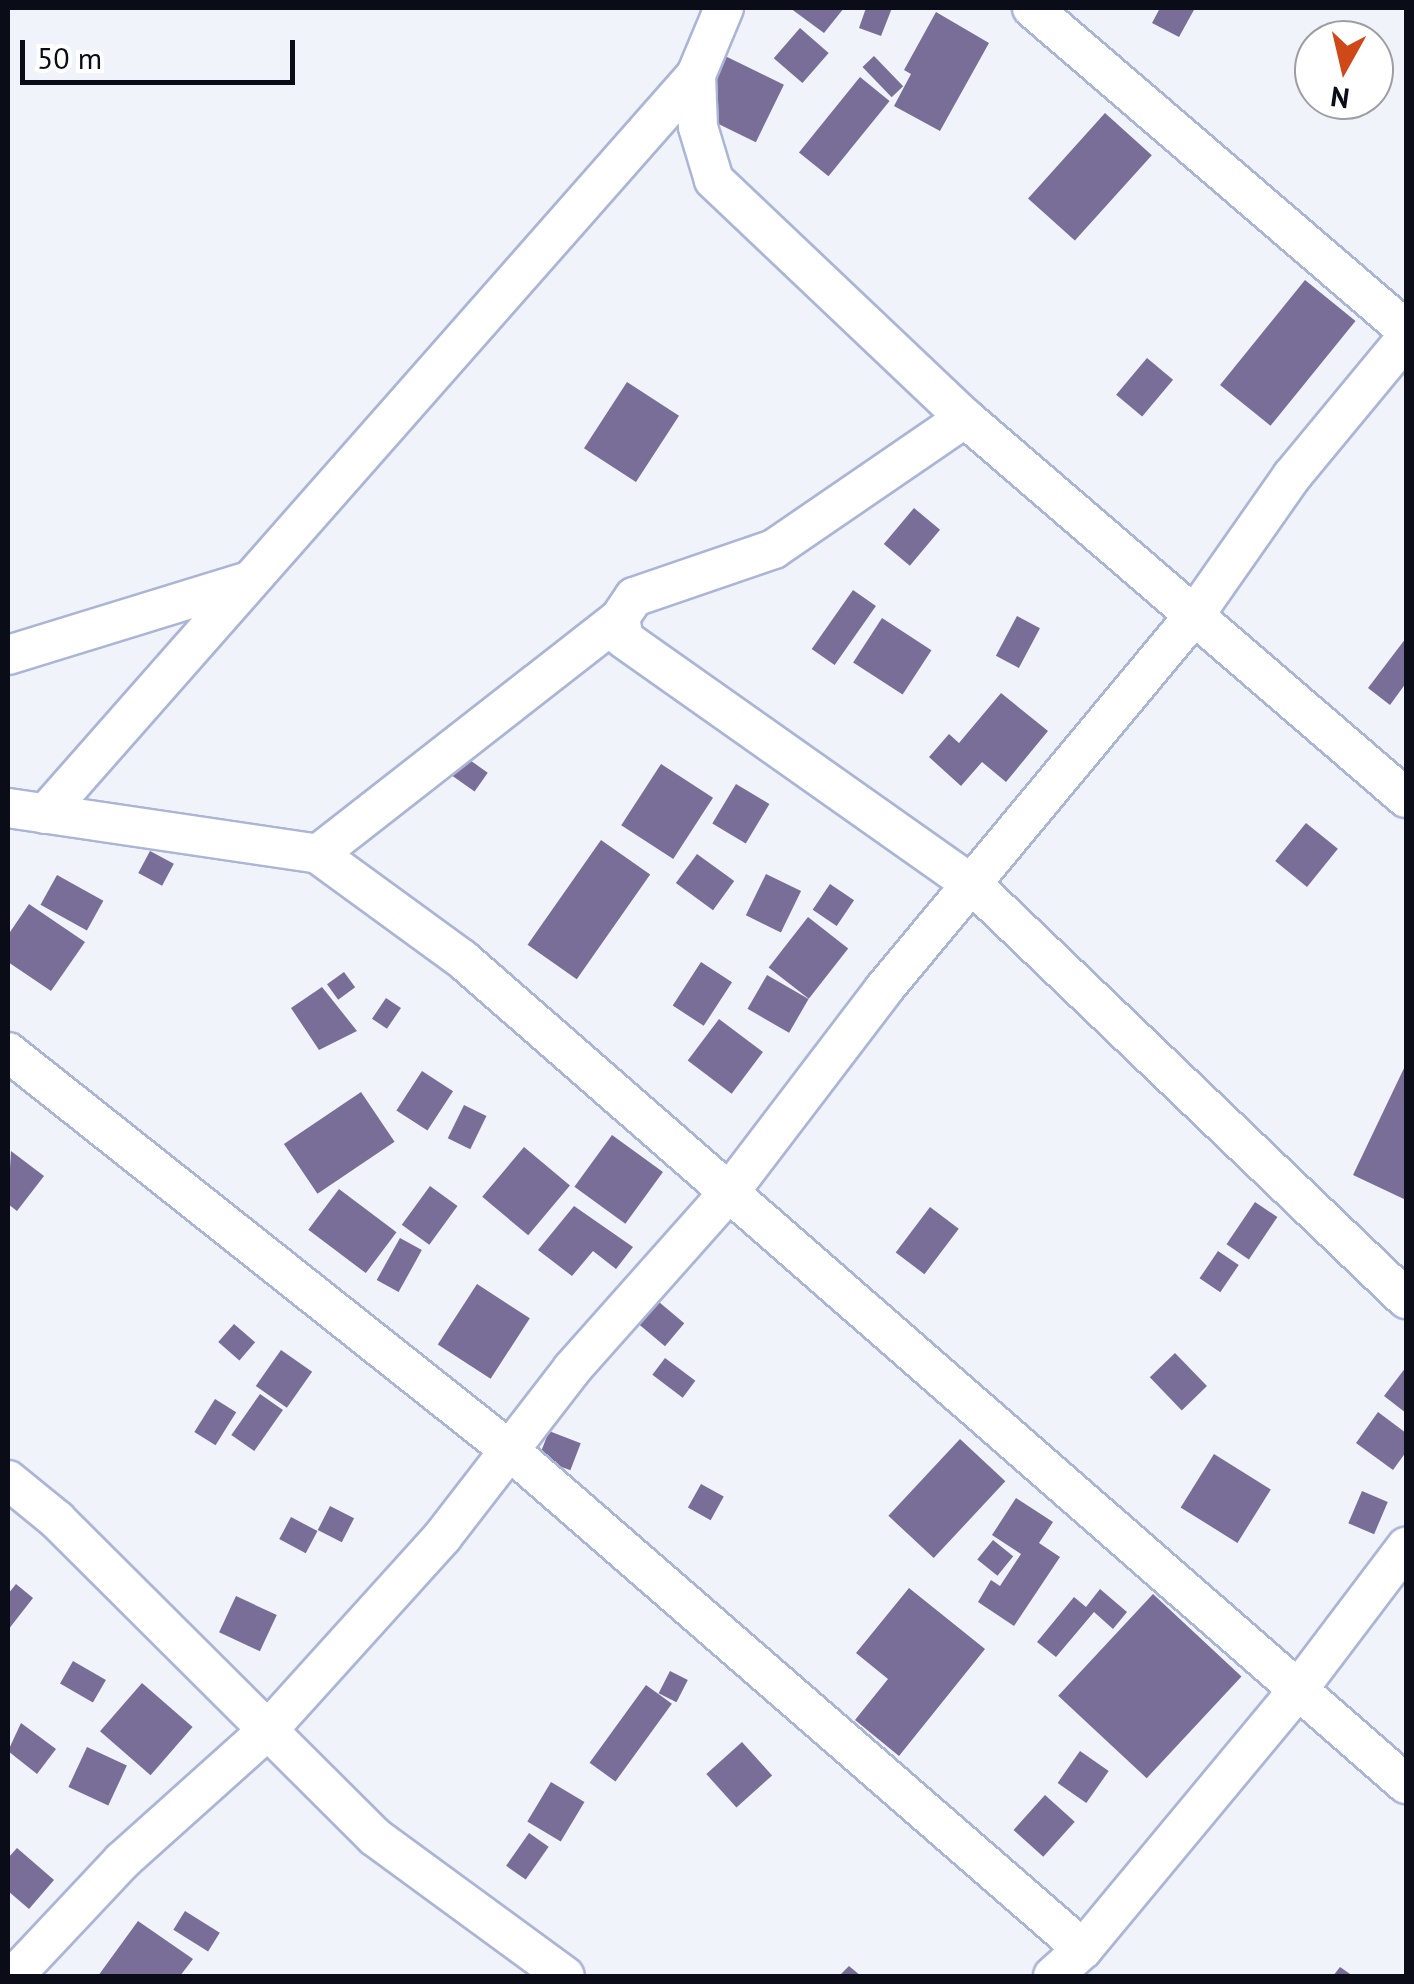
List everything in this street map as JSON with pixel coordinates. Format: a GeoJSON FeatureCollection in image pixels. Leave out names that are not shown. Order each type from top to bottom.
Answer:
{"type":"FeatureCollection","features":[{"type":"Feature","properties":{"kind":"street"},"geometry":{"type":"LineString","coordinates":[[26,811],[250,580],[696,75],[724,8]]}},
{"type":"Feature","properties":{"kind":"street"},"geometry":{"type":"LineString","coordinates":[[1032,8],[1406,330]]}},
{"type":"Feature","properties":{"kind":"street"},"geometry":{"type":"LineString","coordinates":[[696,75],[698,126],[714,180],[965,418],[1196,613],[1406,798]]}},
{"type":"Feature","properties":{"kind":"street"},"geometry":{"type":"LineString","coordinates":[[14,1976],[122,1861],[268,1730],[442,1536],[508,1448],[731,1190],[884,989],[974,886],[1196,613],[1292,476],[1406,338]]}},
{"type":"Feature","properties":{"kind":"street"},"geometry":{"type":"LineString","coordinates":[[318,854],[620,618],[634,597],[774,549],[965,418]]}},
{"type":"Feature","properties":{"kind":"street"},"geometry":{"type":"LineString","coordinates":[[8,655],[250,580]]}},
{"type":"Feature","properties":{"kind":"street"},"geometry":{"type":"LineString","coordinates":[[620,618],[624,639],[974,886],[1406,1299]]}},
{"type":"Feature","properties":{"kind":"street"},"geometry":{"type":"LineString","coordinates":[[26,811],[318,854],[462,959],[731,1190],[1406,1784]]}},
{"type":"Feature","properties":{"kind":"street"},"geometry":{"type":"LineString","coordinates":[[8,1052],[508,1448],[1083,1949]]}},
{"type":"Feature","properties":{"kind":"street"},"geometry":{"type":"LineString","coordinates":[[8,1480],[57,1520],[374,1838],[565,1976]]}},
{"type":"Feature","properties":{"kind":"street"},"geometry":{"type":"LineString","coordinates":[[1052,1976],[1083,1949],[1297,1691],[1406,1547]]}},
{"type":"Feature","properties":{"kind":"building"},"geometry":{"type":"Polygon","coordinates":[[[790,8],[844,8],[824,33],[790,8]]]}},
{"type":"Feature","properties":{"kind":"building"},"geometry":{"type":"Polygon","coordinates":[[[866,8],[892,8],[881,36],[859,28],[866,8]]]}},
{"type":"Feature","properties":{"kind":"building"},"geometry":{"type":"Polygon","coordinates":[[[1160,8],[1195,8],[1179,37],[1152,23],[1160,8]]]}},
{"type":"Feature","properties":{"kind":"building"},"geometry":{"type":"Polygon","coordinates":[[[936,12],[989,43],[940,131],[894,106],[911,74],[904,70],[936,12]]]}},
{"type":"Feature","properties":{"kind":"building"},"geometry":{"type":"Polygon","coordinates":[[[800,28],[829,53],[802,83],[774,58],[800,28]]]}},
{"type":"Feature","properties":{"kind":"building"},"geometry":{"type":"Polygon","coordinates":[[[721,54],[784,85],[756,142],[693,112],[721,54]]]}},
{"type":"Feature","properties":{"kind":"building"},"geometry":{"type":"Polygon","coordinates":[[[874,56],[903,86],[892,97],[862,67],[874,56]]]}},
{"type":"Feature","properties":{"kind":"building"},"geometry":{"type":"Polygon","coordinates":[[[860,77],[890,101],[828,176],[799,152],[860,77]]]}},
{"type":"Feature","properties":{"kind":"building"},"geometry":{"type":"Polygon","coordinates":[[[1105,113],[1152,155],[1075,241],[1028,198],[1105,113]]]}},
{"type":"Feature","properties":{"kind":"building"},"geometry":{"type":"Polygon","coordinates":[[[1305,280],[1356,321],[1271,426],[1220,385],[1305,280]]]}},
{"type":"Feature","properties":{"kind":"building"},"geometry":{"type":"Polygon","coordinates":[[[1147,358],[1173,380],[1142,417],[1116,395],[1147,358]]]}},
{"type":"Feature","properties":{"kind":"building"},"geometry":{"type":"Polygon","coordinates":[[[627,382],[679,416],[636,482],[584,448],[627,382]]]}},
{"type":"Feature","properties":{"kind":"building"},"geometry":{"type":"Polygon","coordinates":[[[914,508],[940,530],[910,566],[884,544],[914,508]]]}},
{"type":"Feature","properties":{"kind":"building"},"geometry":{"type":"Polygon","coordinates":[[[853,590],[876,606],[835,665],[812,649],[853,590]]]}},
{"type":"Feature","properties":{"kind":"building"},"geometry":{"type":"Polygon","coordinates":[[[1017,616],[1040,628],[1019,668],[996,656],[1017,616]]]}},
{"type":"Feature","properties":{"kind":"building"},"geometry":{"type":"Polygon","coordinates":[[[882,618],[931,650],[903,695],[853,662],[882,618]]]}},
{"type":"Feature","properties":{"kind":"building"},"geometry":{"type":"Polygon","coordinates":[[[1406,638],[1406,683],[1390,705],[1368,688],[1406,638]]]}},
{"type":"Feature","properties":{"kind":"building"},"geometry":{"type":"Polygon","coordinates":[[[1001,693],[1048,731],[1006,782],[982,762],[961,786],[929,757],[949,734],[959,743],[1001,693]]]}},
{"type":"Feature","properties":{"kind":"building"},"geometry":{"type":"Polygon","coordinates":[[[464,756],[488,773],[475,791],[451,775],[464,756]]]}},
{"type":"Feature","properties":{"kind":"building"},"geometry":{"type":"Polygon","coordinates":[[[661,764],[713,798],[673,859],[621,825],[661,764]]]}},
{"type":"Feature","properties":{"kind":"building"},"geometry":{"type":"Polygon","coordinates":[[[736,784],[769,804],[746,844],[712,823],[736,784]]]}},
{"type":"Feature","properties":{"kind":"building"},"geometry":{"type":"Polygon","coordinates":[[[1306,823],[1338,849],[1307,887],[1275,861],[1306,823]]]}},
{"type":"Feature","properties":{"kind":"building"},"geometry":{"type":"Polygon","coordinates":[[[601,840],[650,874],[577,979],[528,945],[601,840]]]}},
{"type":"Feature","properties":{"kind":"building"},"geometry":{"type":"Polygon","coordinates":[[[150,851],[174,864],[162,886],[138,873],[150,851]]]}},
{"type":"Feature","properties":{"kind":"building"},"geometry":{"type":"Polygon","coordinates":[[[697,854],[734,881],[713,910],[676,883],[697,854]]]}},
{"type":"Feature","properties":{"kind":"building"},"geometry":{"type":"Polygon","coordinates":[[[766,874],[801,891],[781,932],[746,915],[766,874]]]}},
{"type":"Feature","properties":{"kind":"building"},"geometry":{"type":"Polygon","coordinates":[[[57,875],[103,901],[87,930],[41,905],[57,875]]]}},
{"type":"Feature","properties":{"kind":"building"},"geometry":{"type":"Polygon","coordinates":[[[830,884],[854,900],[837,926],[813,910],[830,884]]]}},
{"type":"Feature","properties":{"kind":"building"},"geometry":{"type":"Polygon","coordinates":[[[29,904],[85,942],[51,991],[8,962],[8,935],[29,904]]]}},
{"type":"Feature","properties":{"kind":"building"},"geometry":{"type":"Polygon","coordinates":[[[808,917],[848,948],[809,999],[769,967],[808,917]]]}},
{"type":"Feature","properties":{"kind":"building"},"geometry":{"type":"Polygon","coordinates":[[[701,962],[732,982],[704,1026],[673,1006],[701,962]]]}},
{"type":"Feature","properties":{"kind":"building"},"geometry":{"type":"Polygon","coordinates":[[[344,972],[355,987],[338,1000],[327,984],[344,972]]]}},
{"type":"Feature","properties":{"kind":"building"},"geometry":{"type":"Polygon","coordinates":[[[767,975],[809,999],[789,1033],[748,1009],[767,975]]]}},
{"type":"Feature","properties":{"kind":"building"},"geometry":{"type":"Polygon","coordinates":[[[322,987],[357,1031],[319,1050],[291,1008],[322,987]]]}},
{"type":"Feature","properties":{"kind":"building"},"geometry":{"type":"Polygon","coordinates":[[[386,998],[401,1008],[387,1029],[372,1019],[386,998]]]}},
{"type":"Feature","properties":{"kind":"building"},"geometry":{"type":"Polygon","coordinates":[[[719,1019],[763,1052],[732,1094],[688,1061],[719,1019]]]}},
{"type":"Feature","properties":{"kind":"building"},"geometry":{"type":"Polygon","coordinates":[[[1406,1064],[1406,1200],[1353,1175],[1406,1064]]]}},
{"type":"Feature","properties":{"kind":"building"},"geometry":{"type":"Polygon","coordinates":[[[422,1071],[453,1091],[427,1131],[396,1110],[422,1071]]]}},
{"type":"Feature","properties":{"kind":"building"},"geometry":{"type":"Polygon","coordinates":[[[361,1092],[395,1142],[317,1194],[284,1144],[361,1092]]]}},
{"type":"Feature","properties":{"kind":"building"},"geometry":{"type":"Polygon","coordinates":[[[464,1105],[486,1116],[470,1149],[448,1138],[464,1105]]]}},
{"type":"Feature","properties":{"kind":"building"},"geometry":{"type":"Polygon","coordinates":[[[612,1135],[663,1172],[625,1224],[574,1187],[612,1135]]]}},
{"type":"Feature","properties":{"kind":"building"},"geometry":{"type":"Polygon","coordinates":[[[524,1147],[570,1186],[528,1235],[482,1197],[524,1147]]]}},
{"type":"Feature","properties":{"kind":"building"},"geometry":{"type":"Polygon","coordinates":[[[11,1151],[44,1176],[17,1211],[8,1204],[11,1151]]]}},
{"type":"Feature","properties":{"kind":"building"},"geometry":{"type":"Polygon","coordinates":[[[430,1186],[458,1206],[429,1245],[402,1225],[430,1186]]]}},
{"type":"Feature","properties":{"kind":"building"},"geometry":{"type":"Polygon","coordinates":[[[339,1189],[397,1232],[366,1273],[308,1230],[339,1189]]]}},
{"type":"Feature","properties":{"kind":"building"},"geometry":{"type":"Polygon","coordinates":[[[1255,1202],[1277,1217],[1249,1259],[1226,1244],[1255,1202]]]}},
{"type":"Feature","properties":{"kind":"building"},"geometry":{"type":"Polygon","coordinates":[[[574,1206],[633,1247],[616,1269],[593,1251],[572,1276],[538,1250],[574,1206]]]}},
{"type":"Feature","properties":{"kind":"building"},"geometry":{"type":"Polygon","coordinates":[[[930,1207],[959,1229],[924,1274],[896,1253],[930,1207]]]}},
{"type":"Feature","properties":{"kind":"building"},"geometry":{"type":"Polygon","coordinates":[[[400,1238],[422,1250],[399,1292],[377,1280],[400,1238]]]}},
{"type":"Feature","properties":{"kind":"building"},"geometry":{"type":"Polygon","coordinates":[[[1218,1251],[1239,1265],[1220,1292],[1200,1278],[1218,1251]]]}},
{"type":"Feature","properties":{"kind":"building"},"geometry":{"type":"Polygon","coordinates":[[[477,1284],[530,1318],[491,1379],[438,1344],[477,1284]]]}},
{"type":"Feature","properties":{"kind":"building"},"geometry":{"type":"Polygon","coordinates":[[[659,1302],[684,1323],[665,1346],[640,1325],[659,1302]]]}},
{"type":"Feature","properties":{"kind":"building"},"geometry":{"type":"Polygon","coordinates":[[[234,1324],[255,1342],[239,1360],[218,1342],[234,1324]]]}},
{"type":"Feature","properties":{"kind":"building"},"geometry":{"type":"Polygon","coordinates":[[[281,1350],[312,1372],[287,1408],[256,1386],[281,1350]]]}},
{"type":"Feature","properties":{"kind":"building"},"geometry":{"type":"Polygon","coordinates":[[[1175,1353],[1207,1386],[1182,1410],[1150,1377],[1175,1353]]]}},
{"type":"Feature","properties":{"kind":"building"},"geometry":{"type":"Polygon","coordinates":[[[665,1358],[695,1381],[683,1398],[652,1375],[665,1358]]]}},
{"type":"Feature","properties":{"kind":"building"},"geometry":{"type":"Polygon","coordinates":[[[1406,1367],[1406,1413],[1384,1396],[1406,1367]]]}},
{"type":"Feature","properties":{"kind":"building"},"geometry":{"type":"Polygon","coordinates":[[[260,1394],[283,1410],[254,1451],[231,1435],[260,1394]]]}},
{"type":"Feature","properties":{"kind":"building"},"geometry":{"type":"Polygon","coordinates":[[[215,1399],[236,1412],[216,1445],[194,1432],[215,1399]]]}},
{"type":"Feature","properties":{"kind":"building"},"geometry":{"type":"Polygon","coordinates":[[[1378,1412],[1406,1433],[1406,1452],[1393,1470],[1356,1443],[1378,1412]]]}},
{"type":"Feature","properties":{"kind":"building"},"geometry":{"type":"Polygon","coordinates":[[[549,1431],[581,1443],[570,1470],[539,1458],[549,1431]]]}},
{"type":"Feature","properties":{"kind":"building"},"geometry":{"type":"Polygon","coordinates":[[[960,1439],[1005,1481],[934,1558],[888,1516],[960,1439]]]}},
{"type":"Feature","properties":{"kind":"building"},"geometry":{"type":"Polygon","coordinates":[[[1214,1454],[1271,1490],[1237,1543],[1181,1507],[1214,1454]]]}},
{"type":"Feature","properties":{"kind":"building"},"geometry":{"type":"Polygon","coordinates":[[[701,1484],[724,1497],[711,1520],[688,1508],[701,1484]]]}},
{"type":"Feature","properties":{"kind":"building"},"geometry":{"type":"Polygon","coordinates":[[[1362,1491],[1388,1502],[1374,1534],[1348,1523],[1362,1491]]]}},
{"type":"Feature","properties":{"kind":"building"},"geometry":{"type":"Polygon","coordinates":[[[1016,1498],[1053,1522],[1039,1543],[1060,1557],[1014,1626],[978,1602],[991,1580],[1000,1586],[1021,1554],[992,1535],[1016,1498]]]}},
{"type":"Feature","properties":{"kind":"building"},"geometry":{"type":"Polygon","coordinates":[[[330,1506],[354,1518],[342,1542],[318,1530],[330,1506]]]}},
{"type":"Feature","properties":{"kind":"building"},"geometry":{"type":"Polygon","coordinates":[[[291,1517],[317,1531],[306,1553],[279,1539],[291,1517]]]}},
{"type":"Feature","properties":{"kind":"building"},"geometry":{"type":"Polygon","coordinates":[[[993,1540],[1013,1556],[997,1576],[977,1559],[993,1540]]]}},
{"type":"Feature","properties":{"kind":"building"},"geometry":{"type":"Polygon","coordinates":[[[16,1584],[33,1598],[8,1630],[8,1594],[16,1584]]]}},
{"type":"Feature","properties":{"kind":"building"},"geometry":{"type":"Polygon","coordinates":[[[909,1588],[985,1649],[899,1756],[855,1720],[888,1679],[856,1653],[909,1588]]]}},
{"type":"Feature","properties":{"kind":"building"},"geometry":{"type":"Polygon","coordinates":[[[1100,1589],[1127,1612],[1113,1629],[1094,1612],[1056,1657],[1037,1642],[1074,1597],[1086,1607],[1100,1589]]]}},
{"type":"Feature","properties":{"kind":"building"},"geometry":{"type":"Polygon","coordinates":[[[1153,1594],[1241,1677],[1147,1778],[1058,1696],[1153,1594]]]}},
{"type":"Feature","properties":{"kind":"building"},"geometry":{"type":"Polygon","coordinates":[[[236,1596],[277,1615],[260,1651],[219,1632],[236,1596]]]}},
{"type":"Feature","properties":{"kind":"building"},"geometry":{"type":"Polygon","coordinates":[[[73,1661],[106,1680],[93,1703],[60,1684],[73,1661]]]}},
{"type":"Feature","properties":{"kind":"building"},"geometry":{"type":"Polygon","coordinates":[[[670,1671],[688,1680],[676,1702],[659,1693],[670,1671]]]}},
{"type":"Feature","properties":{"kind":"building"},"geometry":{"type":"Polygon","coordinates":[[[142,1683],[193,1727],[151,1775],[100,1731],[142,1683]]]}},
{"type":"Feature","properties":{"kind":"building"},"geometry":{"type":"Polygon","coordinates":[[[646,1685],[672,1704],[615,1781],[590,1763],[646,1685]]]}},
{"type":"Feature","properties":{"kind":"building"},"geometry":{"type":"Polygon","coordinates":[[[21,1723],[56,1749],[37,1774],[8,1751],[21,1723]]]}},
{"type":"Feature","properties":{"kind":"building"},"geometry":{"type":"Polygon","coordinates":[[[742,1742],[772,1775],[736,1808],[706,1774],[742,1742]]]}},
{"type":"Feature","properties":{"kind":"building"},"geometry":{"type":"Polygon","coordinates":[[[87,1747],[127,1766],[108,1805],[68,1787],[87,1747]]]}},
{"type":"Feature","properties":{"kind":"building"},"geometry":{"type":"Polygon","coordinates":[[[1080,1751],[1109,1771],[1086,1803],[1058,1783],[1080,1751]]]}},
{"type":"Feature","properties":{"kind":"building"},"geometry":{"type":"Polygon","coordinates":[[[551,1782],[584,1802],[561,1842],[527,1821],[551,1782]]]}},
{"type":"Feature","properties":{"kind":"building"},"geometry":{"type":"Polygon","coordinates":[[[1045,1795],[1075,1822],[1043,1857],[1014,1830],[1045,1795]]]}},
{"type":"Feature","properties":{"kind":"building"},"geometry":{"type":"Polygon","coordinates":[[[529,1833],[549,1847],[526,1880],[506,1866],[529,1833]]]}},
{"type":"Feature","properties":{"kind":"building"},"geometry":{"type":"Polygon","coordinates":[[[17,1848],[54,1880],[29,1909],[8,1891],[8,1858],[17,1848]]]}},
{"type":"Feature","properties":{"kind":"building"},"geometry":{"type":"Polygon","coordinates":[[[185,1911],[220,1933],[208,1951],[173,1930],[185,1911]]]}},
{"type":"Feature","properties":{"kind":"building"},"geometry":{"type":"Polygon","coordinates":[[[138,1921],[193,1959],[180,1976],[98,1976],[138,1921]]]}},
{"type":"Feature","properties":{"kind":"building"},"geometry":{"type":"Polygon","coordinates":[[[849,1966],[861,1976],[839,1976],[849,1966]]]}},
{"type":"Feature","properties":{"kind":"building"},"geometry":{"type":"Polygon","coordinates":[[[1340,1967],[1353,1976],[1333,1976],[1340,1967]]]}}]}
